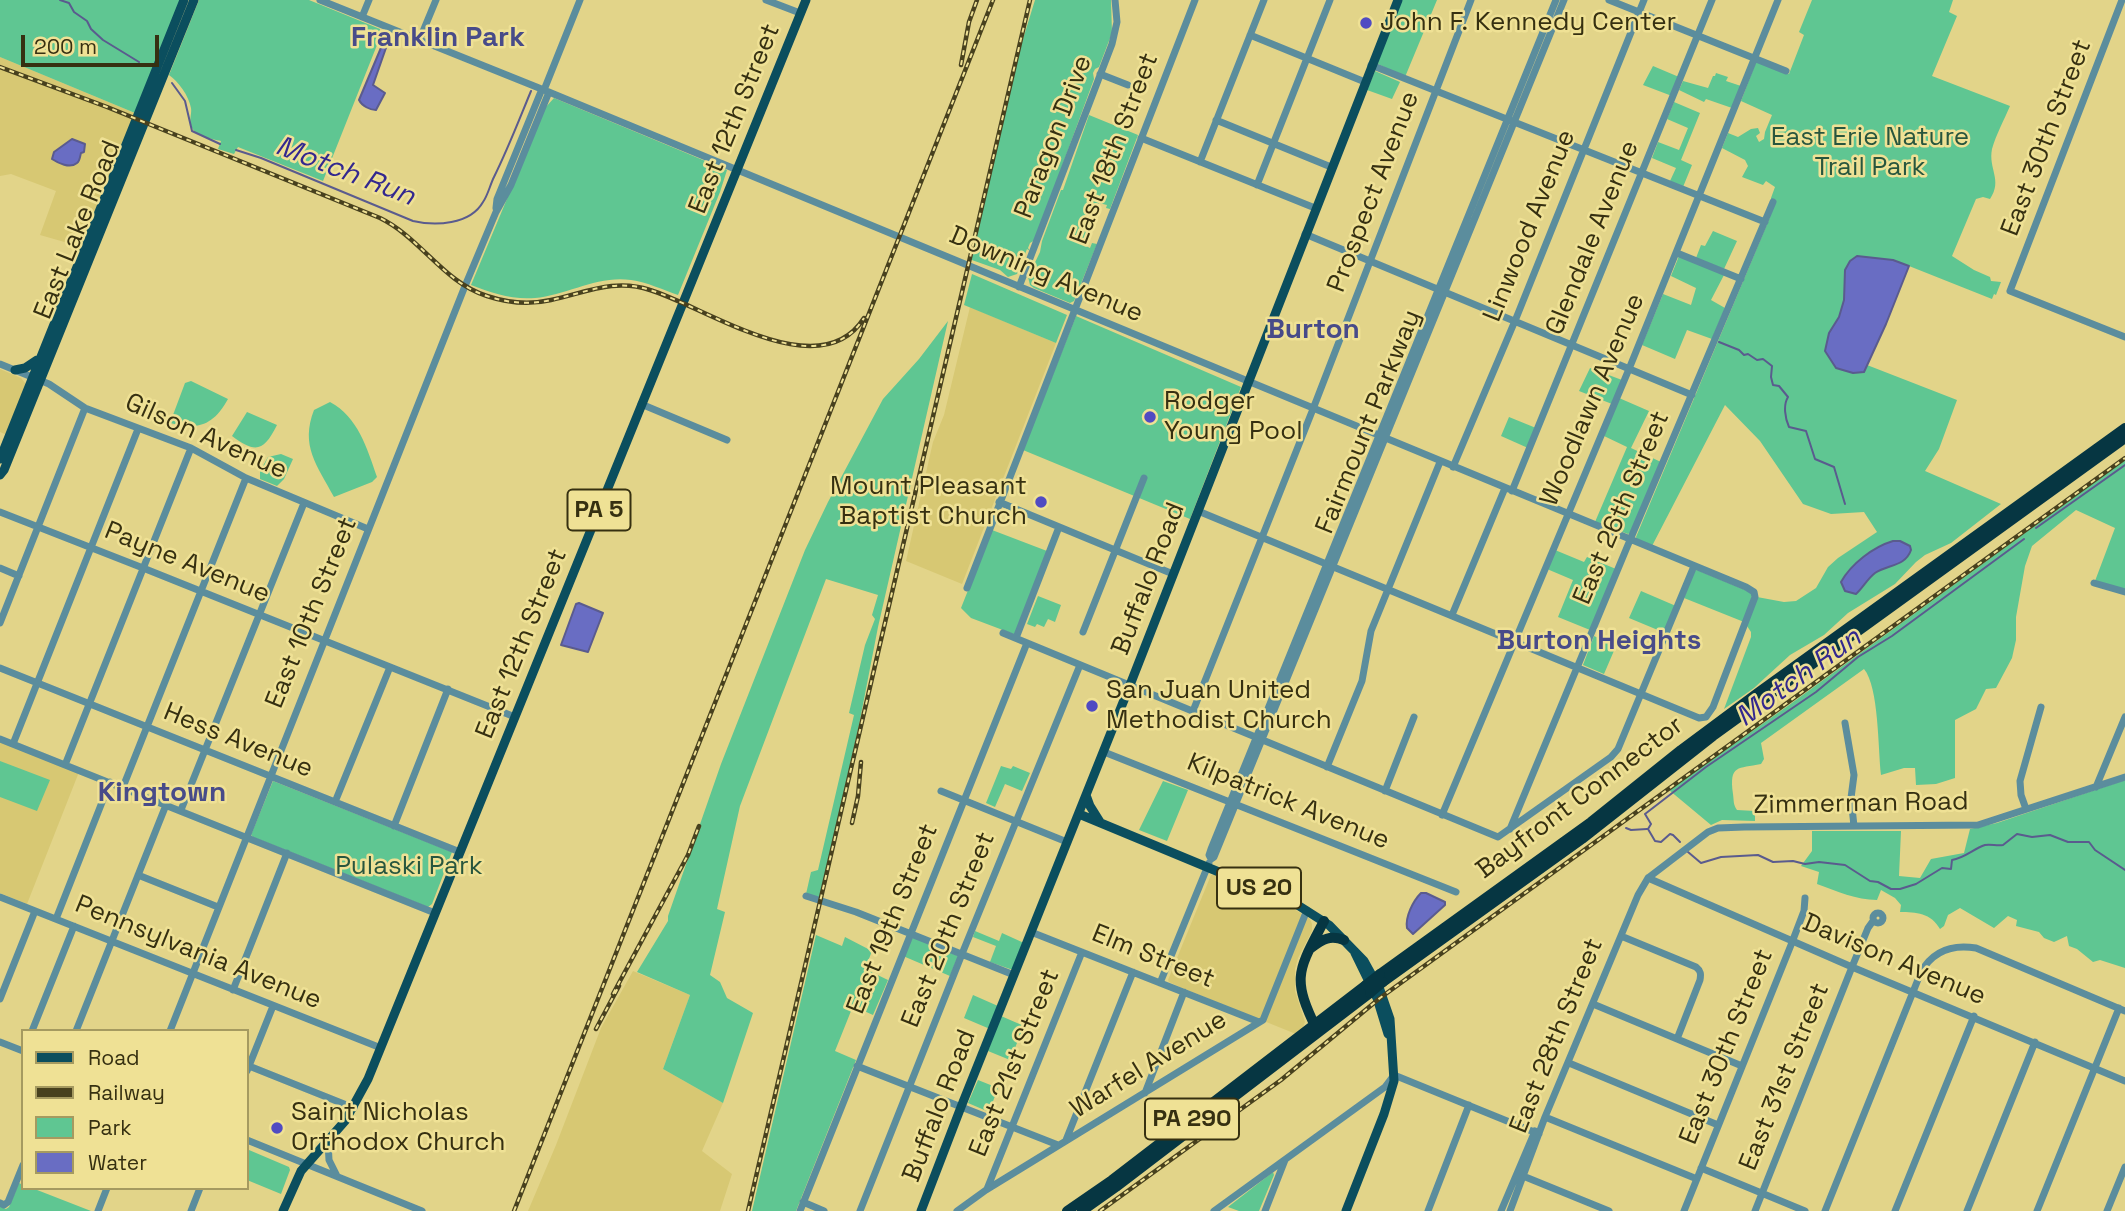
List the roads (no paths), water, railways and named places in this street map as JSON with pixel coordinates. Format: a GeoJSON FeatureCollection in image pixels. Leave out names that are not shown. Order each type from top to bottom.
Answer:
{"type":"FeatureCollection","features":[{"type":"Feature","properties":{"kind":"highway","name":"Bayfront Connector"},"geometry":{"type":"LineString","coordinates":[[1067,1211],[1591,822],[1759,692],[2125,428]]}},
{"type":"Feature","properties":{"kind":"highway","name":"Bayfront Connector"},"geometry":{"type":"LineString","coordinates":[[1386,974],[1582,839],[1713,736],[2125,438]]}},
{"type":"Feature","properties":{"kind":"highway"},"geometry":{"type":"LineString","coordinates":[[1316,1028],[1304,1001],[1300,977],[1309,950],[1324,921]]}},
{"type":"Feature","properties":{"kind":"highway"},"geometry":{"type":"LineString","coordinates":[[1309,950],[1327,938],[1344,940]]}},
{"type":"Feature","properties":{"kind":"highway","name":"Bayfront Connector"},"geometry":{"type":"LineString","coordinates":[[1082,1211],[1127,1179],[1316,1028],[1336,1008],[1363,992]]}},
{"type":"Feature","properties":{"kind":"highway"},"geometry":{"type":"LineString","coordinates":[[1304,1001],[1321,1011],[1336,1008]]}},
{"type":"Feature","properties":{"kind":"main road","name":"East Lake Road"},"geometry":{"type":"LineString","coordinates":[[0,475],[36,378],[38,359],[184,0]]}},
{"type":"Feature","properties":{"kind":"main road","name":"East Lake Road"},"geometry":{"type":"LineString","coordinates":[[0,458],[194,0]]}},
{"type":"Feature","properties":{"kind":"main road","name":"East 12th Street"},"geometry":{"type":"LineString","coordinates":[[283,1211],[299,1175],[354,1108],[365,1086],[806,0]]}},
{"type":"Feature","properties":{"kind":"main road","name":"Buffalo Road"},"geometry":{"type":"LineString","coordinates":[[921,1211],[1398,0]]}},
{"type":"Feature","properties":{"kind":"main road"},"geometry":{"type":"LineString","coordinates":[[15,370],[29,366],[38,359]]}},
{"type":"Feature","properties":{"kind":"main road"},"geometry":{"type":"LineString","coordinates":[[1086,795],[1101,823]]}},
{"type":"Feature","properties":{"kind":"main road","name":"US 20"},"geometry":{"type":"LineString","coordinates":[[1079,814],[1209,863],[1288,900],[1324,921],[1364,961],[1380,990],[1390,1019],[1394,1084],[1346,1211]]}},
{"type":"Feature","properties":{"kind":"street","name":"Downing Avenue"},"geometry":{"type":"LineString","coordinates":[[320,0],[1754,592],[1755,597],[1745,627],[1713,707],[1706,717],[1699,718],[1642,694]]}},
{"type":"Feature","properties":{"kind":"street"},"geometry":{"type":"LineString","coordinates":[[362,17],[369,0]]}},
{"type":"Feature","properties":{"kind":"street"},"geometry":{"type":"LineString","coordinates":[[419,41],[436,0]]}},
{"type":"Feature","properties":{"kind":"street","name":"East 10th Street"},"geometry":{"type":"LineString","coordinates":[[171,1029],[496,212],[511,185],[580,0]]}},
{"type":"Feature","properties":{"kind":"street"},"geometry":{"type":"LineString","coordinates":[[766,0],[800,13]]}},
{"type":"Feature","properties":{"kind":"street","name":"Paragon Drive"},"geometry":{"type":"LineString","coordinates":[[1019,287],[1116,29],[1115,0]]}},
{"type":"Feature","properties":{"kind":"street","name":"East 18th Street"},"geometry":{"type":"LineString","coordinates":[[967,588],[1195,0]]}},
{"type":"Feature","properties":{"kind":"street"},"geometry":{"type":"LineString","coordinates":[[1200,162],[1264,0]]}},
{"type":"Feature","properties":{"kind":"street"},"geometry":{"type":"LineString","coordinates":[[1257,185],[1330,0]]}},
{"type":"Feature","properties":{"kind":"street","name":"Prospect Avenue"},"geometry":{"type":"LineString","coordinates":[[1193,711],[1313,410],[1471,0]]}},
{"type":"Feature","properties":{"kind":"street","name":"Fairmount Parkway"},"geometry":{"type":"LineString","coordinates":[[1160,983],[1209,863],[1214,857],[1259,738],[1443,291],[1556,0]]}},
{"type":"Feature","properties":{"kind":"street","name":"Fairmount Parkway"},"geometry":{"type":"LineString","coordinates":[[1511,121],[1564,0]]}},
{"type":"Feature","properties":{"kind":"street"},"geometry":{"type":"LineString","coordinates":[[1609,0],[1786,71]]}},
{"type":"Feature","properties":{"kind":"street","name":"Linwood Avenue"},"geometry":{"type":"LineString","coordinates":[[1453,467],[1515,321],[1644,0]]}},
{"type":"Feature","properties":{"kind":"street","name":"Glendale Avenue"},"geometry":{"type":"LineString","coordinates":[[1452,615],[1573,345],[1713,0]]}},
{"type":"Feature","properties":{"kind":"street","name":"Woodlawn Avenue"},"geometry":{"type":"LineString","coordinates":[[1442,815],[1677,253],[1778,0]]}},
{"type":"Feature","properties":{"kind":"street","name":"East 30th Street"},"geometry":{"type":"LineString","coordinates":[[2122,0],[2010,291],[2125,337]]}},
{"type":"Feature","properties":{"kind":"street"},"geometry":{"type":"LineString","coordinates":[[1250,35],[1365,82]]}},
{"type":"Feature","properties":{"kind":"street"},"geometry":{"type":"LineString","coordinates":[[1371,65],[1765,222]]}},
{"type":"Feature","properties":{"kind":"street"},"geometry":{"type":"LineString","coordinates":[[1100,74],[1128,85]]}},
{"type":"Feature","properties":{"kind":"street"},"geometry":{"type":"LineString","coordinates":[[1216,120],[1331,167]]}},
{"type":"Feature","properties":{"kind":"street"},"geometry":{"type":"LineString","coordinates":[[1141,138],[1315,208]]}},
{"type":"Feature","properties":{"kind":"street","name":"East 26th Street"},"geometry":{"type":"LineString","coordinates":[[1510,830],[1773,202]]}},
{"type":"Feature","properties":{"kind":"street"},"geometry":{"type":"LineString","coordinates":[[1306,234],[1692,395]]}},
{"type":"Feature","properties":{"kind":"street"},"geometry":{"type":"LineString","coordinates":[[1677,253],[1741,279]]}},
{"type":"Feature","properties":{"kind":"street","name":"Gilson Avenue"},"geometry":{"type":"LineString","coordinates":[[0,364],[54,387],[85,408],[191,448],[246,478],[368,530]]}},
{"type":"Feature","properties":{"kind":"street"},"geometry":{"type":"LineString","coordinates":[[642,404],[727,440]]}},
{"type":"Feature","properties":{"kind":"street"},"geometry":{"type":"LineString","coordinates":[[1,617],[85,408]]}},
{"type":"Feature","properties":{"kind":"street"},"geometry":{"type":"LineString","coordinates":[[13,744],[138,429]]}},
{"type":"Feature","properties":{"kind":"street"},"geometry":{"type":"LineString","coordinates":[[65,765],[191,448]]}},
{"type":"Feature","properties":{"kind":"street"},"geometry":{"type":"LineString","coordinates":[[1327,767],[1358,691],[1371,631],[1440,462]]}},
{"type":"Feature","properties":{"kind":"street"},"geometry":{"type":"LineString","coordinates":[[122,787],[246,478]]}},
{"type":"Feature","properties":{"kind":"street"},"geometry":{"type":"LineString","coordinates":[[1083,632],[1144,478]]}},
{"type":"Feature","properties":{"kind":"street"},"geometry":{"type":"LineString","coordinates":[[999,502],[1173,574]]}},
{"type":"Feature","properties":{"kind":"street"},"geometry":{"type":"LineString","coordinates":[[181,810],[304,503]]}},
{"type":"Feature","properties":{"kind":"street"},"geometry":{"type":"LineString","coordinates":[[1198,511],[1642,694]]}},
{"type":"Feature","properties":{"kind":"street","name":"Payne Avenue"},"geometry":{"type":"LineString","coordinates":[[0,512],[515,717]]}},
{"type":"Feature","properties":{"kind":"street"},"geometry":{"type":"LineString","coordinates":[[1016,638],[1059,527]]}},
{"type":"Feature","properties":{"kind":"street"},"geometry":{"type":"LineString","coordinates":[[1003,633],[1498,837],[1615,753],[1694,566]]}},
{"type":"Feature","properties":{"kind":"street"},"geometry":{"type":"LineString","coordinates":[[0,568],[19,576]]}},
{"type":"Feature","properties":{"kind":"street"},"geometry":{"type":"LineString","coordinates":[[2094,583],[2125,592]]}},
{"type":"Feature","properties":{"kind":"street","name":"East 19th Street"},"geometry":{"type":"LineString","coordinates":[[800,1211],[1027,643]]}},
{"type":"Feature","properties":{"kind":"street","name":"East 20th Street"},"geometry":{"type":"LineString","coordinates":[[860,1211],[1080,665]]}},
{"type":"Feature","properties":{"kind":"street"},"geometry":{"type":"LineString","coordinates":[[335,802],[390,667]]}},
{"type":"Feature","properties":{"kind":"street","name":"Hess Avenue"},"geometry":{"type":"LineString","coordinates":[[0,668],[460,852]]}},
{"type":"Feature","properties":{"kind":"street"},"geometry":{"type":"LineString","coordinates":[[394,826],[448,689]]}},
{"type":"Feature","properties":{"kind":"street"},"geometry":{"type":"LineString","coordinates":[[2026,809],[2020,781],[2041,707]]}},
{"type":"Feature","properties":{"kind":"street"},"geometry":{"type":"LineString","coordinates":[[1385,791],[1414,717]]}},
{"type":"Feature","properties":{"kind":"street"},"geometry":{"type":"LineString","coordinates":[[2096,787],[2125,717]]}},
{"type":"Feature","properties":{"kind":"street"},"geometry":{"type":"LineString","coordinates":[[1845,723],[1854,775],[1851,798],[1854,826]]}},
{"type":"Feature","properties":{"kind":"street"},"geometry":{"type":"LineString","coordinates":[[0,739],[435,914]]}},
{"type":"Feature","properties":{"kind":"street","name":"Kilpatrick Avenue"},"geometry":{"type":"LineString","coordinates":[[1104,751],[1456,892]]}},
{"type":"Feature","properties":{"kind":"street","name":"Zimmerman Road"},"geometry":{"type":"LineString","coordinates":[[1648,878],[1700,838],[1718,828],[1974,825],[2125,777]]}},
{"type":"Feature","properties":{"kind":"street"},"geometry":{"type":"LineString","coordinates":[[56,919],[110,782]]}},
{"type":"Feature","properties":{"kind":"street"},"geometry":{"type":"LineString","coordinates":[[941,791],[1067,842]]}},
{"type":"Feature","properties":{"kind":"street"},"geometry":{"type":"LineString","coordinates":[[77,1029],[166,805]]}},
{"type":"Feature","properties":{"kind":"street"},"geometry":{"type":"LineString","coordinates":[[233,990],[287,853]]}},
{"type":"Feature","properties":{"kind":"street"},"geometry":{"type":"LineString","coordinates":[[138,875],[218,906]]}},
{"type":"Feature","properties":{"kind":"street","name":"East 28th Street"},"geometry":{"type":"LineString","coordinates":[[1501,1211],[1569,1063],[1620,936],[1648,878]]}},
{"type":"Feature","properties":{"kind":"street","name":"Davison Avenue"},"geometry":{"type":"LineString","coordinates":[[1648,878],[2125,1081]]}},
{"type":"Feature","properties":{"kind":"street","name":"Pennsylvania Avenue"},"geometry":{"type":"LineString","coordinates":[[0,897],[381,1048]]}},
{"type":"Feature","properties":{"kind":"street"},"geometry":{"type":"LineString","coordinates":[[806,897],[830,903],[1014,975]]}},
{"type":"Feature","properties":{"kind":"street","name":"East 30th Street"},"geometry":{"type":"LineString","coordinates":[[1684,1211],[1804,911],[1805,898]]}},
{"type":"Feature","properties":{"kind":"street","name":"Warfel Avenue"},"geometry":{"type":"LineString","coordinates":[[957,1211],[986,1190],[1259,1022],[1266,1015],[1307,910]]}},
{"type":"Feature","properties":{"kind":"street"},"geometry":{"type":"LineString","coordinates":[[0,999],[35,911]]}},
{"type":"Feature","properties":{"kind":"street","name":"East 31st Street"},"geometry":{"type":"LineString","coordinates":[[1755,1211],[1868,928],[1874,921]]}},
{"type":"Feature","properties":{"kind":"street"},"geometry":{"type":"LineString","coordinates":[[33,1029],[74,926]]}},
{"type":"Feature","properties":{"kind":"street","name":"Elm Street"},"geometry":{"type":"LineString","coordinates":[[1031,932],[1259,1022]]}},
{"type":"Feature","properties":{"kind":"street"},"geometry":{"type":"LineString","coordinates":[[1620,936],[1696,967],[1701,975],[1677,1039]]}},
{"type":"Feature","properties":{"kind":"street"},"geometry":{"type":"LineString","coordinates":[[1825,1211],[1925,966],[1933,956],[1950,948],[1968,947],[2122,1009],[2037,1211]]}},
{"type":"Feature","properties":{"kind":"street","name":"East 21st Street"},"geometry":{"type":"LineString","coordinates":[[986,1190],[1082,952]]}},
{"type":"Feature","properties":{"kind":"street"},"geometry":{"type":"LineString","coordinates":[[857,1066],[1012,1127],[1062,1143],[1133,972]]}},
{"type":"Feature","properties":{"kind":"street"},"geometry":{"type":"LineString","coordinates":[[1144,1093],[1184,992]]}},
{"type":"Feature","properties":{"kind":"street"},"geometry":{"type":"LineString","coordinates":[[1593,1004],[1742,1066]]}},
{"type":"Feature","properties":{"kind":"street"},"geometry":{"type":"LineString","coordinates":[[273,1006],[248,1068],[354,1108]]}},
{"type":"Feature","properties":{"kind":"street"},"geometry":{"type":"LineString","coordinates":[[1895,1211],[1974,1016]]}},
{"type":"Feature","properties":{"kind":"street"},"geometry":{"type":"LineString","coordinates":[[0,1042],[21,1050]]}},
{"type":"Feature","properties":{"kind":"street"},"geometry":{"type":"LineString","coordinates":[[1967,1211],[2035,1042]]}},
{"type":"Feature","properties":{"kind":"street"},"geometry":{"type":"LineString","coordinates":[[1569,1063],[1718,1125]]}},
{"type":"Feature","properties":{"kind":"street"},"geometry":{"type":"LineString","coordinates":[[1218,1210],[1386,1086],[1394,1075],[1537,1132]]}},
{"type":"Feature","properties":{"kind":"street"},"geometry":{"type":"LineString","coordinates":[[1428,1211],[1469,1105]]}},
{"type":"Feature","properties":{"kind":"street"},"geometry":{"type":"LineString","coordinates":[[1545,1117],[1697,1179]]}},
{"type":"Feature","properties":{"kind":"street","name":"East 28th Street"},"geometry":{"type":"LineString","coordinates":[[1510,1211],[1537,1132]]}},
{"type":"Feature","properties":{"kind":"street"},"geometry":{"type":"LineString","coordinates":[[248,1140],[422,1211]]}},
{"type":"Feature","properties":{"kind":"street"},"geometry":{"type":"LineString","coordinates":[[328,1142],[331,1164],[337,1176]]}},
{"type":"Feature","properties":{"kind":"street"},"geometry":{"type":"LineString","coordinates":[[1265,1211],[1286,1158]]}},
{"type":"Feature","properties":{"kind":"street"},"geometry":{"type":"LineString","coordinates":[[2107,1211],[2125,1167]]}},
{"type":"Feature","properties":{"kind":"street"},"geometry":{"type":"LineString","coordinates":[[1701,1168],[1805,1211]]}},
{"type":"Feature","properties":{"kind":"street"},"geometry":{"type":"LineString","coordinates":[[1,1204],[8,1202],[21,1170]]}},
{"type":"Feature","properties":{"kind":"street"},"geometry":{"type":"LineString","coordinates":[[1523,1176],[1609,1211]]}},
{"type":"Feature","properties":{"kind":"street"},"geometry":{"type":"LineString","coordinates":[[98,1211],[106,1190]]}},
{"type":"Feature","properties":{"kind":"street"},"geometry":{"type":"LineString","coordinates":[[191,1211],[199,1190]]}},
{"type":"Feature","properties":{"kind":"street"},"geometry":{"type":"LineString","coordinates":[[803,1202],[824,1211]]}},
{"type":"Feature","properties":{"kind":"water"},"geometry":{"type":"Polygon","coordinates":[[[383,43],[387,45],[373,85],[385,93],[374,110],[364,106],[359,100],[383,43]]]}},
{"type":"Feature","properties":{"kind":"water"},"geometry":{"type":"Polygon","coordinates":[[[72,139],[85,144],[78,162],[68,165],[52,159],[54,152],[72,139]]]}},
{"type":"Feature","properties":{"kind":"water"},"geometry":{"type":"Polygon","coordinates":[[[1857,256],[1893,260],[1909,266],[1864,372],[1853,373],[1836,368],[1825,351],[1829,333],[1839,317],[1844,300],[1845,270],[1857,256]]]}},
{"type":"Feature","properties":{"kind":"water"},"geometry":{"type":"Polygon","coordinates":[[[1893,541],[1910,546],[1911,550],[1905,560],[1875,573],[1856,594],[1845,591],[1841,582],[1851,569],[1870,552],[1893,541]]]}},
{"type":"Feature","properties":{"kind":"water"},"geometry":{"type":"Polygon","coordinates":[[[576,604],[603,613],[588,652],[561,645],[576,604]]]}},
{"type":"Feature","properties":{"kind":"water"},"geometry":{"type":"Polygon","coordinates":[[[1421,893],[1445,902],[1445,905],[1413,934],[1407,928],[1407,919],[1421,893]]]}},
{"type":"Feature","properties":{"kind":"waterway","name":"Motch Run"},"geometry":{"type":"LineString","coordinates":[[60,0],[69,3],[74,12],[87,21],[103,40],[139,62]]}},
{"type":"Feature","properties":{"kind":"waterway","name":"Motch Run"},"geometry":{"type":"LineString","coordinates":[[172,83],[185,101],[192,131],[220,144]]}},
{"type":"Feature","properties":{"kind":"waterway","name":"Motch Run"},"geometry":{"type":"LineString","coordinates":[[236,150],[413,221],[451,222],[470,215],[485,199],[531,91]]}},
{"type":"Feature","properties":{"kind":"waterway"},"geometry":{"type":"LineString","coordinates":[[1719,342],[1739,350],[1744,355],[1748,354],[1757,360],[1763,359],[1772,366],[1773,385],[1779,386],[1788,397],[1785,412],[1789,427],[1806,431],[1815,459],[1834,467],[1845,504]]}},
{"type":"Feature","properties":{"kind":"waterway"},"geometry":{"type":"LineString","coordinates":[[2036,528],[2125,465]]}},
{"type":"Feature","properties":{"kind":"waterway","name":"Motch Run"},"geometry":{"type":"LineString","coordinates":[[1680,842],[1670,834],[1661,842],[1655,841],[1648,829],[1651,824],[1645,814],[1706,767],[1816,692],[1858,657],[1892,636],[2024,539]]}},
{"type":"Feature","properties":{"kind":"waterway"},"geometry":{"type":"LineString","coordinates":[[1626,828],[1647,829]]}},
{"type":"Feature","properties":{"kind":"waterway","name":"Motch Run"},"geometry":{"type":"LineString","coordinates":[[1688,852],[1701,863],[1721,857],[1758,855],[1773,862],[1845,865],[1870,881],[1891,889],[1900,889],[1916,884],[1942,868],[1951,869],[1952,860],[1985,845],[2003,845],[2017,834],[2032,837],[2050,835],[2068,842],[2089,842],[2095,850],[2125,870]]}},
{"type":"Feature","properties":{"kind":"railway"},"geometry":{"type":"LineString","coordinates":[[961,65],[969,22],[977,0]]}},
{"type":"Feature","properties":{"kind":"railway"},"geometry":{"type":"LineString","coordinates":[[514,1211],[993,0]]}},
{"type":"Feature","properties":{"kind":"railway"},"geometry":{"type":"LineString","coordinates":[[748,1211],[1030,0]]}},
{"type":"Feature","properties":{"kind":"railway"},"geometry":{"type":"LineString","coordinates":[[0,67],[107,107],[380,218],[408,237],[457,281],[487,296],[511,302],[535,302],[612,286],[637,287],[673,299],[762,337],[792,344],[820,346],[844,338],[864,318]]}},
{"type":"Feature","properties":{"kind":"railway"},"geometry":{"type":"LineString","coordinates":[[1100,1211],[1281,1080],[1380,998],[2125,458]]}},
{"type":"Feature","properties":{"kind":"railway"},"geometry":{"type":"LineString","coordinates":[[852,823],[861,762]]}},
{"type":"Feature","properties":{"kind":"railway"},"geometry":{"type":"LineString","coordinates":[[613,994],[688,855],[699,826]]}},
{"type":"Feature","properties":{"kind":"railway"},"geometry":{"type":"LineString","coordinates":[[596,1029],[619,986]]}},
{"type":"Feature","properties":{"kind":"place","name":"John F. Kennedy Center"},"geometry":{"type":"Point","coordinates":[1366,23]}},
{"type":"Feature","properties":{"kind":"place","name":"Rodger Young Pool"},"geometry":{"type":"Point","coordinates":[1150,417]}},
{"type":"Feature","properties":{"kind":"place","name":"Mount Pleasant Baptist Church"},"geometry":{"type":"Point","coordinates":[1041,502]}},
{"type":"Feature","properties":{"kind":"place","name":"San Juan United Methodist Church"},"geometry":{"type":"Point","coordinates":[1092,706]}},
{"type":"Feature","properties":{"kind":"place","name":"Saint Nicholas Orthodox Church"},"geometry":{"type":"Point","coordinates":[277,1128]}},
{"type":"Feature","properties":{"kind":"district","name":"Franklin Park"},"geometry":{"type":"Point","coordinates":[438,38]}},
{"type":"Feature","properties":{"kind":"district","name":"Burton"},"geometry":{"type":"Point","coordinates":[1313,330]}},
{"type":"Feature","properties":{"kind":"district","name":"Burton Heights"},"geometry":{"type":"Point","coordinates":[1599,641]}},
{"type":"Feature","properties":{"kind":"district","name":"Kingtown"},"geometry":{"type":"Point","coordinates":[162,793]}},
{"type":"Feature","properties":{"kind":"park label","name":"East Erie Nature Trail Park"},"geometry":{"type":"Point","coordinates":[1870,153]}},
{"type":"Feature","properties":{"kind":"park label","name":"Pulaski Park"},"geometry":{"type":"Point","coordinates":[409,867]}}]}
